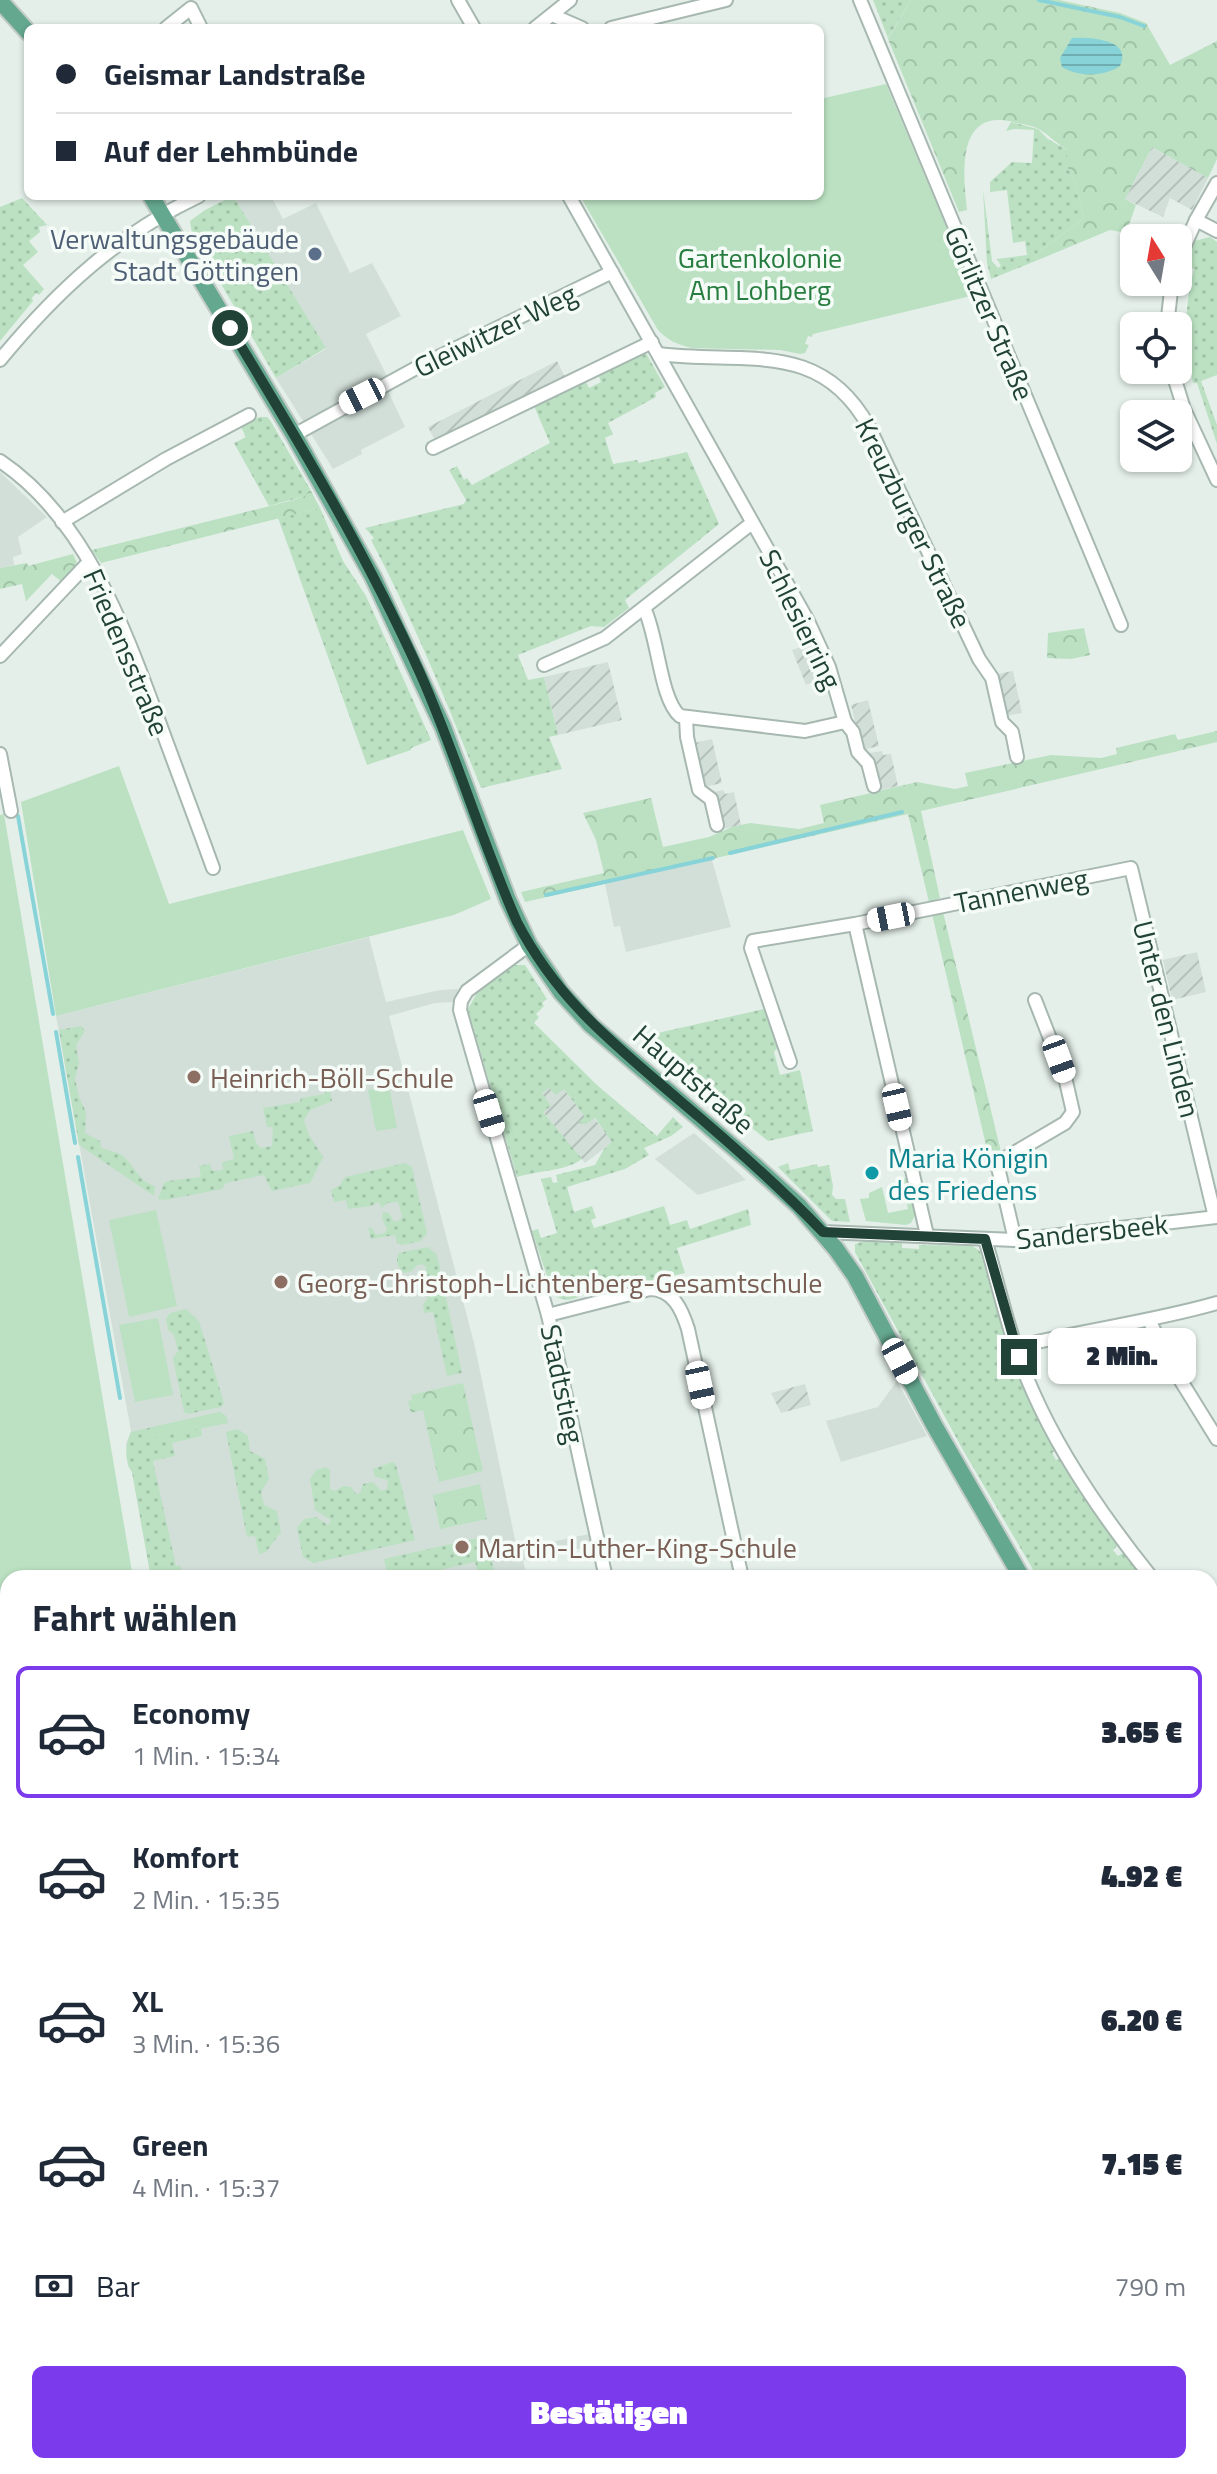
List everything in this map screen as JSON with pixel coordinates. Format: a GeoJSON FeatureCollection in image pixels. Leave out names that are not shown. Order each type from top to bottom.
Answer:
{"type":"FeatureCollection","features":[{"type":"Feature","properties":{"kind":"main road"},"geometry":{"type":"LineString","coordinates":[[0,1],[24,28]]}},
{"type":"Feature","properties":{"kind":"main road","name":"Hauptstraße"},"geometry":{"type":"LineString","coordinates":[[153,200],[294,435],[373,577],[420,674],[508,900],[529,945],[561,992],[591,1025],[747,1159],[823,1232],[855,1276],[1017,1570]]}},
{"type":"Feature","properties":{"kind":"street"},"geometry":{"type":"LineString","coordinates":[[458,0],[472,24]]}},
{"type":"Feature","properties":{"kind":"street"},"geometry":{"type":"LineString","coordinates":[[540,24],[570,0]]}},
{"type":"Feature","properties":{"kind":"street"},"geometry":{"type":"LineString","coordinates":[[627,24],[726,0]]}},
{"type":"Feature","properties":{"kind":"street","name":"Görlitzer Straße"},"geometry":{"type":"LineString","coordinates":[[860,0],[1121,625]]}},
{"type":"Feature","properties":{"kind":"street"},"geometry":{"type":"LineString","coordinates":[[171,24],[191,8],[199,24]]}},
{"type":"Feature","properties":{"kind":"street"},"geometry":{"type":"LineString","coordinates":[[552,15],[573,24]]}},
{"type":"Feature","properties":{"kind":"street"},"geometry":{"type":"LineString","coordinates":[[1192,229],[1217,183]]}},
{"type":"Feature","properties":{"kind":"street"},"geometry":{"type":"LineString","coordinates":[[0,360],[31,322],[77,275],[117,244],[192,200]]}},
{"type":"Feature","properties":{"kind":"street","name":"Schlesierring"},"geometry":{"type":"LineString","coordinates":[[571,200],[817,640],[840,699],[845,722],[805,731],[686,718]]}},
{"type":"Feature","properties":{"kind":"street"},"geometry":{"type":"LineString","coordinates":[[1196,220],[1217,231]]}},
{"type":"Feature","properties":{"kind":"street","name":"Gleiwitzer Weg"},"geometry":{"type":"LineString","coordinates":[[294,435],[418,367],[612,272]]}},
{"type":"Feature","properties":{"kind":"street"},"geometry":{"type":"LineString","coordinates":[[433,448],[649,337]]}},
{"type":"Feature","properties":{"kind":"street","name":"Kreuzburger Straße"},"geometry":{"type":"LineString","coordinates":[[659,354],[791,362],[814,371],[842,388],[869,427],[979,659],[992,678],[1002,722],[1012,732],[1017,757]]}},
{"type":"Feature","properties":{"kind":"street"},"geometry":{"type":"LineString","coordinates":[[1176,384],[1184,409],[1217,480]]}},
{"type":"Feature","properties":{"kind":"street"},"geometry":{"type":"LineString","coordinates":[[62,522],[166,459],[249,415]]}},
{"type":"Feature","properties":{"kind":"street","name":"Friedensstraße"},"geometry":{"type":"LineString","coordinates":[[0,461],[37,491],[89,562],[128,640],[213,868]]}},
{"type":"Feature","properties":{"kind":"street","name":"Schlesierring"},"geometry":{"type":"LineString","coordinates":[[544,665],[605,638],[752,523]]}},
{"type":"Feature","properties":{"kind":"street"},"geometry":{"type":"LineString","coordinates":[[0,656],[89,562]]}},
{"type":"Feature","properties":{"kind":"street"},"geometry":{"type":"LineString","coordinates":[[644,608],[671,704],[677,714],[686,718],[699,790],[711,799],[717,825]]}},
{"type":"Feature","properties":{"kind":"street"},"geometry":{"type":"LineString","coordinates":[[845,722],[853,732],[858,752],[868,763],[874,786]]}},
{"type":"Feature","properties":{"kind":"street"},"geometry":{"type":"LineString","coordinates":[[0,754],[11,811]]}},
{"type":"Feature","properties":{"kind":"street","name":"Tannenweg"},"geometry":{"type":"LineString","coordinates":[[790,1062],[751,943],[1131,868]]}},
{"type":"Feature","properties":{"kind":"street","name":"Unter den Linden"},"geometry":{"type":"LineString","coordinates":[[1131,868],[1216,1217]]}},
{"type":"Feature","properties":{"kind":"street"},"geometry":{"type":"LineString","coordinates":[[855,924],[927,1235]]}},
{"type":"Feature","properties":{"kind":"street","name":"Stadtstieg"},"geometry":{"type":"LineString","coordinates":[[529,945],[467,991],[460,1010],[548,1315],[604,1570]]}},
{"type":"Feature","properties":{"kind":"street"},"geometry":{"type":"LineString","coordinates":[[1015,1240],[997,1163],[1065,1123],[1073,1112],[1065,1077],[1035,1000]]}},
{"type":"Feature","properties":{"kind":"street","name":"Sandersbeek"},"geometry":{"type":"LineString","coordinates":[[823,1232],[1015,1240],[1216,1217]]}},
{"type":"Feature","properties":{"kind":"street"},"geometry":{"type":"LineString","coordinates":[[985,1239],[1032,1391],[1055,1435],[1114,1528],[1146,1570]]}},
{"type":"Feature","properties":{"kind":"street"},"geometry":{"type":"LineString","coordinates":[[548,1315],[650,1289],[666,1292],[676,1302],[688,1329],[740,1570]]}},
{"type":"Feature","properties":{"kind":"street"},"geometry":{"type":"LineString","coordinates":[[1016,1347],[1217,1303]]}},
{"type":"Feature","properties":{"kind":"street"},"geometry":{"type":"LineString","coordinates":[[1149,1320],[1179,1380],[1217,1439]]}},
{"type":"Feature","properties":{"kind":"shaded area"},"geometry":{"type":"Polygon","coordinates":[[[1152,147],[1208,178],[1192,210],[1170,198],[1163,217],[1125,199],[1152,147]]]}},
{"type":"Feature","properties":{"kind":"shaded area"},"geometry":{"type":"Polygon","coordinates":[[[235,200],[273,200],[283,219],[316,203],[350,273],[372,263],[401,316],[366,334],[387,376],[388,391],[405,427],[333,469],[276,378],[326,349],[235,200]]]}},
{"type":"Feature","properties":{"kind":"shaded area"},"geometry":{"type":"Polygon","coordinates":[[[557,361],[566,379],[437,444],[428,427],[557,361]]]}},
{"type":"Feature","properties":{"kind":"shaded area"},"geometry":{"type":"Polygon","coordinates":[[[0,472],[47,517],[18,537],[22,554],[13,557],[14,565],[0,568],[0,472]]]}},
{"type":"Feature","properties":{"kind":"shaded area"},"geometry":{"type":"Polygon","coordinates":[[[809,644],[822,678],[806,685],[792,650],[809,644]]]}},
{"type":"Feature","properties":{"kind":"shaded area"},"geometry":{"type":"Polygon","coordinates":[[[608,662],[622,720],[558,735],[544,677],[608,662]]]}},
{"type":"Feature","properties":{"kind":"shaded area"},"geometry":{"type":"Polygon","coordinates":[[[1013,671],[1022,713],[1006,716],[997,674],[1013,671]]]}},
{"type":"Feature","properties":{"kind":"shaded area"},"geometry":{"type":"Polygon","coordinates":[[[868,700],[879,746],[862,750],[851,705],[868,700]]]}},
{"type":"Feature","properties":{"kind":"shaded area"},"geometry":{"type":"Polygon","coordinates":[[[712,739],[722,783],[704,787],[694,743],[712,739]]]}},
{"type":"Feature","properties":{"kind":"shaded area"},"geometry":{"type":"Polygon","coordinates":[[[882,751],[883,755],[891,754],[898,786],[878,791],[869,753],[882,751]]]}},
{"type":"Feature","properties":{"kind":"shaded area"},"geometry":{"type":"Polygon","coordinates":[[[723,790],[725,794],[734,792],[741,825],[723,829],[714,792],[723,790]]]}},
{"type":"Feature","properties":{"kind":"shaded area"},"geometry":{"type":"Polygon","coordinates":[[[712,860],[731,927],[626,952],[620,926],[614,927],[605,884],[712,860]]]}},
{"type":"Feature","properties":{"kind":"shaded area","name":"Georg-Christoph-Lichtenberg-Gesamtschule"},"geometry":{"type":"Polygon","coordinates":[[[369,937],[386,1002],[458,989],[454,1002],[435,1003],[389,1016],[475,1347],[517,1549],[589,1534],[592,1546],[523,1560],[525,1570],[150,1570],[132,1472],[128,1466],[126,1444],[131,1431],[56,1016],[369,937]]]}},
{"type":"Feature","properties":{"kind":"shaded area"},"geometry":{"type":"Polygon","coordinates":[[[1197,952],[1206,992],[1172,1000],[1163,960],[1197,952]]]}},
{"type":"Feature","properties":{"kind":"shaded area"},"geometry":{"type":"Polygon","coordinates":[[[550,1087],[564,1089],[586,1118],[579,1122],[594,1118],[613,1142],[585,1163],[543,1112],[541,1094],[550,1087]]]}},
{"type":"Feature","properties":{"kind":"shaded area"},"geometry":{"type":"Polygon","coordinates":[[[694,1133],[746,1180],[698,1195],[655,1159],[694,1133]]]}},
{"type":"Feature","properties":{"kind":"shaded area"},"geometry":{"type":"Polygon","coordinates":[[[897,1381],[927,1436],[841,1462],[826,1421],[878,1407],[897,1381]]]}},
{"type":"Feature","properties":{"kind":"shaded area"},"geometry":{"type":"Polygon","coordinates":[[[805,1384],[811,1405],[781,1413],[771,1393],[805,1384]]]}},
{"type":"Feature","properties":{"kind":"green space"},"geometry":{"type":"Polygon","coordinates":[[[873,0],[911,0],[888,38],[873,0]]]}},
{"type":"Feature","properties":{"kind":"green space"},"geometry":{"type":"Polygon","coordinates":[[[911,0],[1059,0],[1120,13],[1146,23],[1170,65],[1217,41],[1217,159],[1208,178],[1152,147],[1125,199],[1136,205],[1129,224],[1120,224],[1120,232],[1110,230],[1038,260],[1035,255],[1084,218],[1075,182],[1067,166],[1067,150],[1031,126],[994,120],[981,125],[972,134],[967,147],[964,179],[967,210],[959,212],[888,39],[911,0]]]}},
{"type":"Feature","properties":{"kind":"green space","name":"Gartenkolonie Am Lohberg"},"geometry":{"type":"Polygon","coordinates":[[[886,84],[975,295],[813,334],[812,337],[808,336],[805,344],[809,345],[805,353],[800,354],[780,350],[692,348],[673,342],[658,330],[582,200],[824,200],[824,98],[886,84]]]}},
{"type":"Feature","properties":{"kind":"green space"},"geometry":{"type":"Polygon","coordinates":[[[1011,122],[1038,129],[1067,150],[1067,166],[1075,182],[1084,218],[1035,255],[1038,260],[991,279],[987,263],[983,189],[992,261],[998,268],[1001,266],[997,259],[1027,255],[1025,241],[1013,243],[1007,190],[990,192],[990,182],[1012,162],[1032,163],[1034,130],[1006,131],[1011,122]]]}},
{"type":"Feature","properties":{"kind":"green space"},"geometry":{"type":"Polygon","coordinates":[[[22,198],[47,225],[39,227],[40,232],[29,241],[38,252],[23,265],[44,289],[39,295],[36,293],[0,341],[0,207],[22,198]]]}},
{"type":"Feature","properties":{"kind":"green space"},"geometry":{"type":"Polygon","coordinates":[[[225,200],[235,200],[326,348],[276,378],[192,234],[190,221],[225,200]]]}},
{"type":"Feature","properties":{"kind":"green space"},"geometry":{"type":"Polygon","coordinates":[[[1210,237],[1217,242],[1217,375],[1201,381],[1217,425],[1217,444],[1197,383],[1193,383],[1192,378],[1192,312],[1187,312],[1189,296],[1192,296],[1194,241],[1210,237]]]}},
{"type":"Feature","properties":{"kind":"green space"},"geometry":{"type":"Polygon","coordinates":[[[643,353],[665,387],[655,393],[656,397],[608,423],[613,434],[605,438],[613,464],[637,460],[639,463],[687,452],[719,524],[625,600],[629,608],[604,627],[591,626],[518,655],[528,680],[544,677],[558,735],[549,737],[562,769],[481,788],[416,632],[371,540],[374,538],[365,528],[464,504],[466,500],[449,470],[457,466],[464,480],[467,478],[472,485],[550,443],[534,406],[585,380],[589,388],[601,382],[598,374],[643,353]]]}},
{"type":"Feature","properties":{"kind":"green space"},"geometry":{"type":"Polygon","coordinates":[[[259,417],[270,420],[310,489],[305,496],[269,506],[234,443],[246,437],[241,427],[259,417]]]}},
{"type":"Feature","properties":{"kind":"green space"},"geometry":{"type":"Polygon","coordinates":[[[310,489],[320,508],[101,563],[92,550],[286,502],[305,496],[310,489]]]}},
{"type":"Feature","properties":{"kind":"green space"},"geometry":{"type":"Polygon","coordinates":[[[320,508],[343,561],[366,596],[431,740],[367,765],[278,518],[320,508]]]}},
{"type":"Feature","properties":{"kind":"green space"},"geometry":{"type":"Polygon","coordinates":[[[73,554],[77,563],[62,582],[52,574],[26,601],[22,584],[0,589],[0,568],[27,563],[28,566],[73,554]]]}},
{"type":"Feature","properties":{"kind":"green space"},"geometry":{"type":"Polygon","coordinates":[[[1084,628],[1090,655],[1071,659],[1047,658],[1048,633],[1084,628]]]}},
{"type":"Feature","properties":{"kind":"green space"},"geometry":{"type":"Polygon","coordinates":[[[1217,731],[1217,742],[921,811],[940,898],[929,902],[908,814],[525,902],[521,892],[604,873],[596,840],[583,813],[651,798],[663,847],[709,837],[750,823],[799,829],[824,823],[820,805],[917,782],[955,789],[968,786],[965,773],[1051,755],[1101,758],[1117,754],[1116,748],[1175,734],[1178,740],[1217,731]]]}},
{"type":"Feature","properties":{"kind":"green space"},"geometry":{"type":"Polygon","coordinates":[[[119,766],[169,904],[463,830],[491,899],[454,915],[56,1016],[21,802],[119,766]]]}},
{"type":"Feature","properties":{"kind":"green space"},"geometry":{"type":"Polygon","coordinates":[[[4,814],[132,1570],[0,1570],[0,815],[4,814]]]}},
{"type":"Feature","properties":{"kind":"green space"},"geometry":{"type":"Polygon","coordinates":[[[943,912],[1001,1152],[989,1158],[932,914],[943,912]]]}},
{"type":"Feature","properties":{"kind":"green space"},"geometry":{"type":"Polygon","coordinates":[[[514,965],[525,965],[547,999],[536,1014],[539,1017],[534,1023],[597,1085],[657,1136],[673,1117],[683,1127],[644,1148],[649,1155],[625,1169],[567,1187],[574,1212],[592,1206],[596,1218],[591,1220],[594,1228],[664,1206],[670,1225],[687,1220],[690,1229],[748,1209],[751,1225],[677,1248],[685,1273],[596,1294],[595,1291],[569,1300],[553,1294],[532,1231],[538,1229],[541,1238],[557,1233],[541,1179],[551,1177],[553,1183],[558,1182],[556,1175],[595,1165],[612,1142],[595,1118],[586,1124],[578,1123],[585,1117],[564,1089],[556,1095],[549,1088],[542,1093],[551,1106],[543,1112],[582,1159],[560,1168],[517,1177],[468,1009],[477,993],[514,965]]]}},
{"type":"Feature","properties":{"kind":"green space"},"geometry":{"type":"Polygon","coordinates":[[[764,1009],[778,1047],[774,1052],[780,1075],[800,1070],[813,1131],[768,1141],[640,1037],[764,1009]]]}},
{"type":"Feature","properties":{"kind":"green space"},"geometry":{"type":"Polygon","coordinates":[[[81,1026],[85,1031],[76,1045],[79,1063],[75,1078],[86,1112],[85,1133],[100,1141],[101,1148],[124,1157],[142,1178],[155,1186],[154,1196],[79,1145],[59,1030],[81,1026]]]}},
{"type":"Feature","properties":{"kind":"green space"},"geometry":{"type":"Polygon","coordinates":[[[389,1086],[397,1128],[376,1131],[368,1090],[389,1086]]]}},
{"type":"Feature","properties":{"kind":"green space"},"geometry":{"type":"Polygon","coordinates":[[[324,1088],[330,1090],[332,1101],[310,1110],[304,1120],[323,1157],[310,1183],[272,1191],[264,1175],[226,1183],[222,1189],[158,1199],[164,1183],[201,1177],[199,1166],[210,1164],[212,1171],[223,1170],[222,1162],[234,1159],[229,1136],[253,1131],[261,1148],[272,1146],[273,1127],[267,1127],[263,1108],[325,1094],[324,1088]]]}},
{"type":"Feature","properties":{"kind":"green space"},"geometry":{"type":"Polygon","coordinates":[[[405,1163],[412,1167],[427,1233],[421,1241],[402,1245],[397,1243],[395,1235],[371,1239],[368,1228],[372,1228],[376,1235],[385,1233],[387,1229],[382,1219],[383,1212],[389,1213],[394,1222],[400,1220],[402,1216],[398,1202],[387,1203],[382,1208],[378,1202],[348,1209],[346,1200],[334,1202],[331,1190],[340,1185],[345,1177],[405,1163]]]}},
{"type":"Feature","properties":{"kind":"green space"},"geometry":{"type":"Polygon","coordinates":[[[788,1163],[790,1170],[817,1164],[818,1167],[829,1165],[832,1195],[836,1199],[845,1199],[850,1222],[832,1221],[778,1167],[788,1163]]]}},
{"type":"Feature","properties":{"kind":"green space"},"geometry":{"type":"Polygon","coordinates":[[[907,1178],[915,1215],[911,1223],[866,1221],[859,1196],[860,1199],[869,1198],[869,1193],[882,1187],[888,1213],[908,1209],[903,1183],[897,1184],[896,1180],[907,1178]]]}},
{"type":"Feature","properties":{"kind":"green space"},"geometry":{"type":"Polygon","coordinates":[[[156,1210],[177,1306],[129,1317],[109,1220],[156,1210]]]}},
{"type":"Feature","properties":{"kind":"green space"},"geometry":{"type":"Polygon","coordinates":[[[865,1241],[902,1243],[902,1248],[919,1249],[919,1245],[972,1246],[980,1251],[1009,1353],[1036,1415],[1056,1450],[1052,1453],[1056,1460],[1061,1458],[1118,1545],[1113,1550],[1118,1556],[1123,1553],[1137,1570],[1033,1570],[963,1450],[855,1252],[855,1244],[865,1241]]]}},
{"type":"Feature","properties":{"kind":"green space"},"geometry":{"type":"Polygon","coordinates":[[[428,1247],[437,1255],[462,1373],[447,1376],[433,1312],[424,1313],[423,1305],[430,1294],[426,1267],[422,1264],[404,1273],[397,1264],[399,1253],[428,1247]]]}},
{"type":"Feature","properties":{"kind":"green space"},"geometry":{"type":"Polygon","coordinates":[[[186,1309],[199,1321],[224,1403],[221,1407],[188,1414],[184,1412],[173,1358],[178,1351],[166,1319],[170,1313],[186,1309]]]}},
{"type":"Feature","properties":{"kind":"green space"},"geometry":{"type":"Polygon","coordinates":[[[158,1318],[173,1395],[135,1402],[119,1325],[158,1318]]]}},
{"type":"Feature","properties":{"kind":"green space"},"geometry":{"type":"Polygon","coordinates":[[[463,1383],[483,1471],[439,1482],[423,1410],[411,1413],[408,1401],[412,1400],[411,1395],[463,1383]]]}},
{"type":"Feature","properties":{"kind":"green space"},"geometry":{"type":"Polygon","coordinates":[[[220,1412],[226,1416],[228,1423],[201,1428],[202,1436],[172,1443],[175,1456],[153,1461],[176,1566],[180,1565],[181,1570],[150,1570],[127,1457],[131,1432],[220,1412]]]}},
{"type":"Feature","properties":{"kind":"green space"},"geometry":{"type":"Polygon","coordinates":[[[220,1412],[226,1416],[228,1423],[154,1438],[152,1427],[220,1412]]]}},
{"type":"Feature","properties":{"kind":"green space"},"geometry":{"type":"Polygon","coordinates":[[[238,1429],[248,1436],[250,1451],[265,1459],[269,1479],[261,1492],[264,1505],[277,1511],[281,1532],[266,1552],[259,1554],[255,1536],[247,1537],[226,1432],[238,1429]]]}},
{"type":"Feature","properties":{"kind":"green space"},"geometry":{"type":"Polygon","coordinates":[[[393,1462],[415,1540],[313,1563],[303,1557],[297,1528],[304,1519],[316,1517],[328,1525],[331,1520],[315,1510],[310,1479],[316,1470],[326,1467],[330,1470],[330,1489],[335,1491],[343,1486],[351,1487],[356,1494],[360,1493],[363,1484],[373,1482],[381,1491],[387,1489],[388,1480],[375,1477],[373,1469],[393,1462]]]}},
{"type":"Feature","properties":{"kind":"green space"},"geometry":{"type":"Polygon","coordinates":[[[480,1484],[487,1519],[440,1529],[433,1495],[480,1484]]]}},
{"type":"Feature","properties":{"kind":"green space"},"geometry":{"type":"Polygon","coordinates":[[[487,1536],[494,1570],[477,1570],[475,1562],[439,1570],[386,1570],[384,1559],[487,1536]]]}},
{"type":"Feature","properties":{"kind":"water"},"geometry":{"type":"Polygon","coordinates":[[[1072,38],[1098,39],[1115,45],[1122,57],[1120,66],[1091,74],[1076,73],[1062,67],[1060,58],[1072,38]]]}},
{"type":"Feature","properties":{"kind":"waterway"},"geometry":{"type":"LineString","coordinates":[[1039,0],[1120,17],[1144,26]]}},
{"type":"Feature","properties":{"kind":"waterway"},"geometry":{"type":"LineString","coordinates":[[730,853],[902,812]]}},
{"type":"Feature","properties":{"kind":"waterway"},"geometry":{"type":"LineString","coordinates":[[18,816],[53,1014]]}},
{"type":"Feature","properties":{"kind":"waterway"},"geometry":{"type":"LineString","coordinates":[[546,895],[713,858]]}},
{"type":"Feature","properties":{"kind":"waterway"},"geometry":{"type":"LineString","coordinates":[[56,1032],[75,1143]]}},
{"type":"Feature","properties":{"kind":"waterway"},"geometry":{"type":"LineString","coordinates":[[78,1157],[120,1398]]}},
{"type":"Feature","properties":{"kind":"place","name":"Verwaltungsgebäude Stadt Göttingen"},"geometry":{"type":"Point","coordinates":[315,254]}},
{"type":"Feature","properties":{"kind":"place","name":"Heinrich-Böll-Schule"},"geometry":{"type":"Point","coordinates":[194,1077]}},
{"type":"Feature","properties":{"kind":"place","name":"Maria Königin des Friedens"},"geometry":{"type":"Point","coordinates":[872,1173]}},
{"type":"Feature","properties":{"kind":"place","name":"Georg-Christoph-Lichtenberg-Gesamtschule"},"geometry":{"type":"Point","coordinates":[281,1282]}},
{"type":"Feature","properties":{"kind":"place","name":"Martin-Luther-King-Schule"},"geometry":{"type":"Point","coordinates":[462,1547]}},
{"type":"Feature","properties":{"kind":"route"},"geometry":{"type":"LineString","coordinates":[[230,328],[331,499],[373,577],[443,727],[517,922],[561,992],[591,1025],[754,1165],[823,1232],[985,1239],[1019,1357]]}}]}
